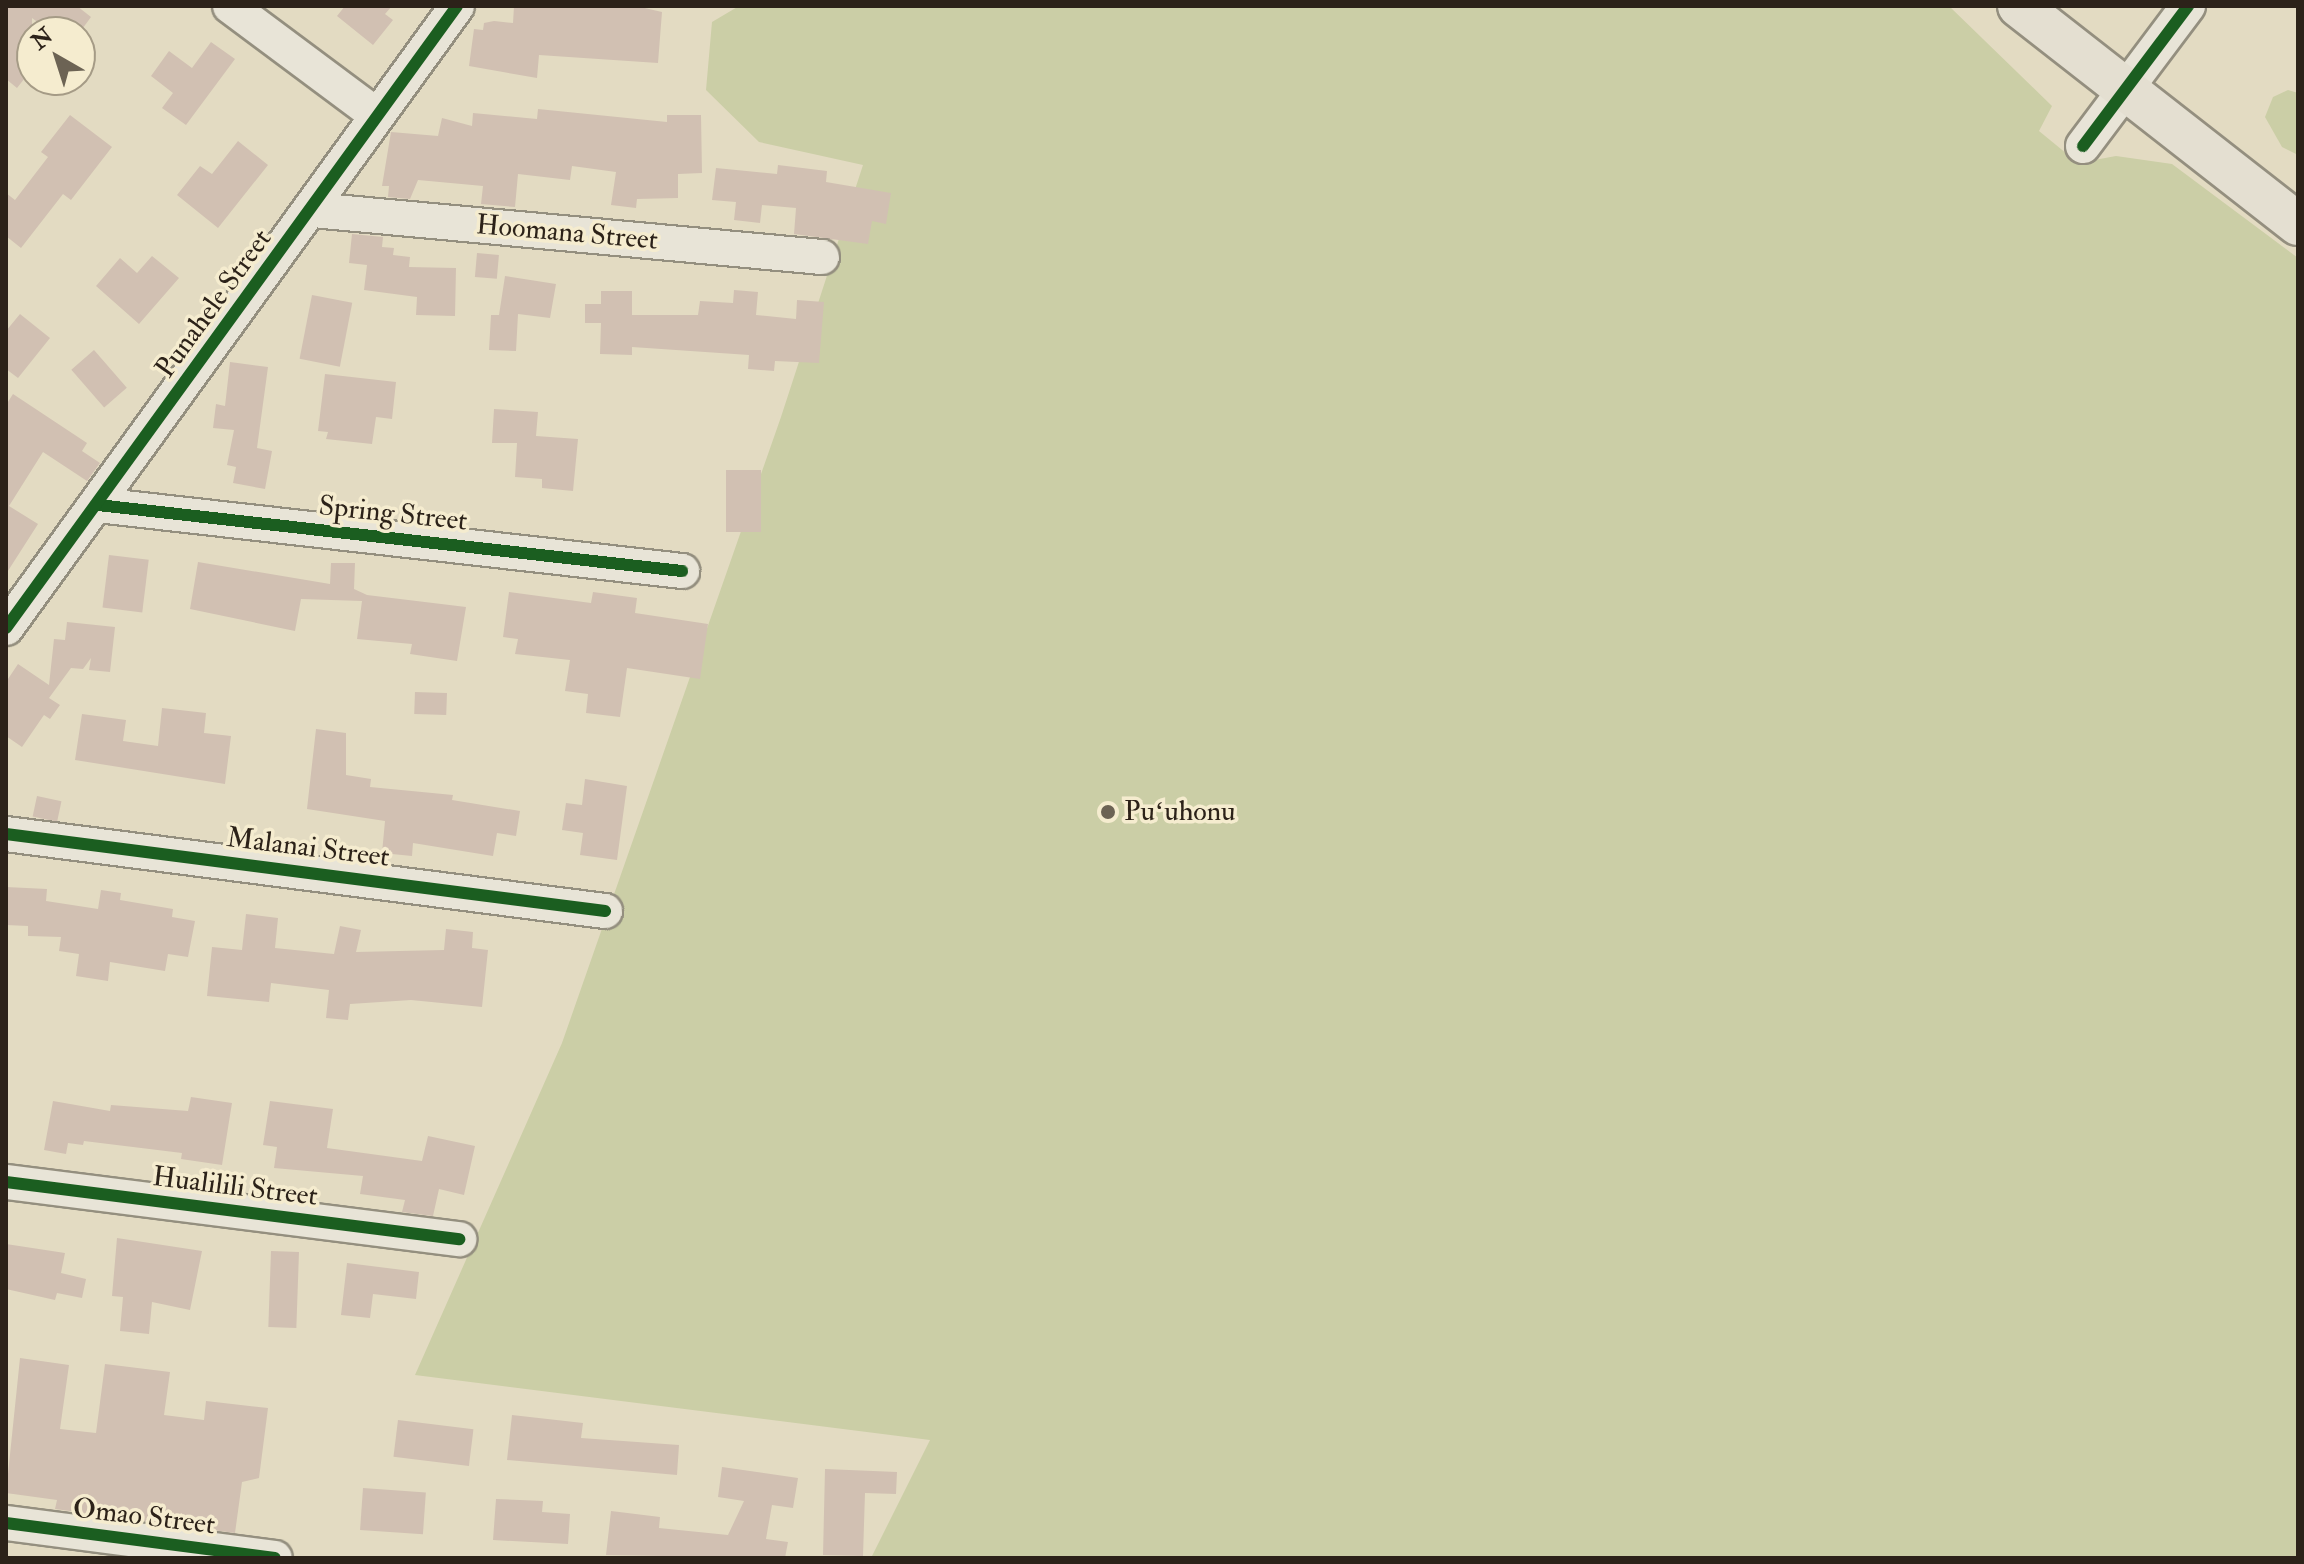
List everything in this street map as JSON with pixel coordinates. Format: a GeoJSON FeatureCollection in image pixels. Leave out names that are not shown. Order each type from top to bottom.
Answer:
{"type":"FeatureCollection","features":[{"type":"Feature","properties":{"kind":"main road"},"geometry":{"type":"LineString","coordinates":[[2019,6],[2298,224]]}},
{"type":"Feature","properties":{"kind":"street"},"geometry":{"type":"LineString","coordinates":[[230,6],[376,115]]}},
{"type":"Feature","properties":{"kind":"street","name":"Punahele Street"},"geometry":{"type":"LineString","coordinates":[[6,628],[313,210],[376,115],[457,6]]}},
{"type":"Feature","properties":{"kind":"street"},"geometry":{"type":"LineString","coordinates":[[2083,146],[2188,6]]}},
{"type":"Feature","properties":{"kind":"street","name":"Hoomana Street"},"geometry":{"type":"LineString","coordinates":[[313,210],[822,257]]}},
{"type":"Feature","properties":{"kind":"street","name":"Spring Street"},"geometry":{"type":"LineString","coordinates":[[98,505],[682,571]]}},
{"type":"Feature","properties":{"kind":"street","name":"Malanai Street"},"geometry":{"type":"LineString","coordinates":[[6,834],[605,911]]}},
{"type":"Feature","properties":{"kind":"street","name":"Hualilili Street"},"geometry":{"type":"LineString","coordinates":[[6,1182],[459,1239]]}},
{"type":"Feature","properties":{"kind":"street","name":"Omao Street"},"geometry":{"type":"LineString","coordinates":[[6,1523],[275,1558]]}},
{"type":"Feature","properties":{"kind":"green space"},"geometry":{"type":"Polygon","coordinates":[[[739,6],[1949,6],[2052,106],[2039,131],[2078,163],[2116,156],[2172,164],[2298,258],[2298,1558],[871,1558],[930,1440],[415,1375],[562,1043],[781,417],[863,165],[759,142],[706,90],[712,22],[739,6]]]}},
{"type":"Feature","properties":{"kind":"green space"},"geometry":{"type":"Polygon","coordinates":[[[2288,90],[2298,93],[2298,155],[2282,147],[2265,117],[2273,97],[2288,90]]]}},
{"type":"Feature","properties":{"kind":"building"},"geometry":{"type":"Polygon","coordinates":[[[6,6],[77,6],[90,16],[16,16],[16,87],[6,79],[6,6]]]}},
{"type":"Feature","properties":{"kind":"building"},"geometry":{"type":"Polygon","coordinates":[[[345,6],[392,6],[385,14],[393,20],[373,45],[337,16],[345,6]]]}},
{"type":"Feature","properties":{"kind":"building"},"geometry":{"type":"Polygon","coordinates":[[[514,6],[636,6],[662,12],[658,63],[539,55],[537,78],[469,66],[474,29],[483,30],[484,23],[494,21],[513,23],[514,6]]]}},
{"type":"Feature","properties":{"kind":"building"},"geometry":{"type":"Polygon","coordinates":[[[211,42],[235,59],[186,125],[162,108],[173,93],[151,76],[169,51],[192,68],[211,42]]]}},
{"type":"Feature","properties":{"kind":"building"},"geometry":{"type":"Polygon","coordinates":[[[538,109],[667,122],[667,115],[701,115],[702,173],[678,174],[678,198],[637,199],[636,208],[611,205],[616,172],[572,166],[570,180],[518,174],[515,207],[481,204],[483,186],[418,180],[410,199],[388,197],[389,186],[382,186],[391,132],[438,136],[442,118],[472,126],[473,113],[537,119],[538,109]]]}},
{"type":"Feature","properties":{"kind":"building"},"geometry":{"type":"Polygon","coordinates":[[[70,115],[112,147],[71,200],[63,194],[21,248],[6,236],[6,193],[15,200],[48,157],[41,152],[70,115]]]}},
{"type":"Feature","properties":{"kind":"building"},"geometry":{"type":"Polygon","coordinates":[[[238,141],[268,165],[218,228],[177,195],[200,166],[212,174],[238,141]]]}},
{"type":"Feature","properties":{"kind":"building"},"geometry":{"type":"Polygon","coordinates":[[[778,165],[827,171],[826,182],[891,193],[886,224],[872,221],[868,244],[794,234],[796,208],[762,205],[760,223],[734,220],[736,202],[712,200],[716,168],[777,174],[778,165]]]}},
{"type":"Feature","properties":{"kind":"building"},"geometry":{"type":"Polygon","coordinates":[[[352,234],[383,237],[382,247],[394,248],[393,255],[410,257],[409,267],[456,268],[455,316],[416,315],[417,297],[364,290],[367,265],[349,263],[352,234]]]}},
{"type":"Feature","properties":{"kind":"building"},"geometry":{"type":"Polygon","coordinates":[[[477,253],[499,255],[497,279],[475,277],[477,253]]]}},
{"type":"Feature","properties":{"kind":"building"},"geometry":{"type":"Polygon","coordinates":[[[152,256],[179,278],[139,324],[96,286],[120,258],[137,273],[152,256]]]}},
{"type":"Feature","properties":{"kind":"building"},"geometry":{"type":"Polygon","coordinates":[[[505,276],[556,284],[550,318],[518,314],[516,351],[489,350],[491,315],[499,315],[505,276]]]}},
{"type":"Feature","properties":{"kind":"building"},"geometry":{"type":"Polygon","coordinates":[[[734,290],[758,292],[756,315],[796,319],[797,300],[824,302],[819,363],[775,361],[774,371],[748,369],[749,355],[632,347],[632,355],[600,354],[601,323],[585,323],[585,304],[601,304],[601,291],[632,291],[632,315],[698,315],[700,301],[733,303],[734,290]]]}},
{"type":"Feature","properties":{"kind":"building"},"geometry":{"type":"Polygon","coordinates":[[[312,295],[352,303],[340,367],[300,359],[312,295]]]}},
{"type":"Feature","properties":{"kind":"building"},"geometry":{"type":"Polygon","coordinates":[[[20,314],[50,338],[18,378],[6,369],[6,331],[20,314]]]}},
{"type":"Feature","properties":{"kind":"building"},"geometry":{"type":"Polygon","coordinates":[[[94,350],[127,388],[104,407],[71,370],[94,350]]]}},
{"type":"Feature","properties":{"kind":"building"},"geometry":{"type":"Polygon","coordinates":[[[230,362],[268,367],[257,448],[272,451],[265,489],[233,483],[236,467],[227,465],[234,430],[213,428],[216,404],[225,406],[230,362]]]}},
{"type":"Feature","properties":{"kind":"building"},"geometry":{"type":"Polygon","coordinates":[[[325,374],[396,382],[392,419],[376,417],[372,444],[326,439],[328,432],[318,431],[325,374]]]}},
{"type":"Feature","properties":{"kind":"building"},"geometry":{"type":"Polygon","coordinates":[[[13,394],[87,443],[82,451],[100,463],[87,481],[43,452],[9,506],[38,524],[6,574],[6,405],[13,394]]]}},
{"type":"Feature","properties":{"kind":"building"},"geometry":{"type":"Polygon","coordinates":[[[494,409],[538,412],[536,436],[578,439],[573,491],[542,488],[542,479],[515,477],[517,443],[492,443],[494,409]]]}},
{"type":"Feature","properties":{"kind":"building"},"geometry":{"type":"Polygon","coordinates":[[[726,470],[761,470],[761,532],[726,532],[726,470]]]}},
{"type":"Feature","properties":{"kind":"building"},"geometry":{"type":"Polygon","coordinates":[[[109,555],[149,560],[142,612],[103,608],[109,555]]]}},
{"type":"Feature","properties":{"kind":"building"},"geometry":{"type":"Polygon","coordinates":[[[198,562],[330,584],[331,563],[355,563],[354,589],[367,595],[466,607],[457,661],[410,654],[412,644],[357,639],[362,601],[301,599],[295,631],[190,609],[198,562]]]}},
{"type":"Feature","properties":{"kind":"building"},"geometry":{"type":"Polygon","coordinates":[[[509,592],[591,603],[593,592],[637,598],[635,613],[708,624],[700,679],[627,668],[620,717],[586,713],[588,694],[565,691],[570,660],[515,654],[518,639],[503,637],[509,592]]]}},
{"type":"Feature","properties":{"kind":"building"},"geometry":{"type":"Polygon","coordinates":[[[67,622],[115,627],[110,672],[89,670],[91,658],[83,669],[71,668],[49,698],[60,705],[50,719],[44,715],[22,747],[6,736],[6,682],[18,664],[49,685],[54,639],[65,640],[67,622]]]}},
{"type":"Feature","properties":{"kind":"building"},"geometry":{"type":"Polygon","coordinates":[[[415,692],[447,693],[446,715],[414,714],[415,692]]]}},
{"type":"Feature","properties":{"kind":"building"},"geometry":{"type":"Polygon","coordinates":[[[162,708],[206,713],[204,733],[231,736],[225,784],[75,760],[82,714],[126,720],[123,741],[158,746],[162,708]]]}},
{"type":"Feature","properties":{"kind":"building"},"geometry":{"type":"Polygon","coordinates":[[[316,729],[346,733],[346,775],[371,779],[370,787],[453,795],[452,800],[520,811],[516,836],[497,833],[493,856],[413,843],[412,856],[382,853],[385,821],[307,809],[316,729]]]}},
{"type":"Feature","properties":{"kind":"building"},"geometry":{"type":"Polygon","coordinates":[[[585,779],[627,786],[617,860],[580,855],[583,833],[562,830],[566,803],[582,805],[585,779]]]}},
{"type":"Feature","properties":{"kind":"building"},"geometry":{"type":"Polygon","coordinates":[[[37,796],[61,801],[57,822],[33,817],[37,796]]]}},
{"type":"Feature","properties":{"kind":"building"},"geometry":{"type":"Polygon","coordinates":[[[6,887],[47,889],[46,901],[98,909],[101,890],[121,893],[120,900],[173,909],[172,917],[195,921],[188,957],[168,954],[165,971],[110,962],[108,981],[76,976],[79,954],[59,951],[61,937],[28,936],[28,926],[6,925],[6,887]]]}},
{"type":"Feature","properties":{"kind":"building"},"geometry":{"type":"Polygon","coordinates":[[[246,914],[278,918],[275,948],[334,954],[340,926],[361,930],[356,952],[444,950],[446,929],[473,932],[472,948],[488,950],[482,1007],[411,1000],[350,1004],[348,1020],[326,1018],[329,990],[271,983],[269,1002],[207,996],[212,947],[242,950],[246,914]]]}},
{"type":"Feature","properties":{"kind":"building"},"geometry":{"type":"Polygon","coordinates":[[[191,1097],[232,1103],[222,1165],[181,1159],[182,1153],[84,1141],[83,1145],[68,1143],[66,1154],[44,1150],[53,1101],[110,1111],[111,1105],[188,1111],[191,1097]]]}},
{"type":"Feature","properties":{"kind":"building"},"geometry":{"type":"Polygon","coordinates":[[[270,1101],[333,1109],[327,1148],[422,1161],[428,1136],[475,1146],[464,1195],[439,1189],[433,1216],[402,1212],[405,1200],[360,1194],[363,1176],[274,1168],[277,1147],[263,1145],[270,1101]]]}},
{"type":"Feature","properties":{"kind":"building"},"geometry":{"type":"Polygon","coordinates":[[[117,1238],[202,1251],[190,1310],[152,1302],[149,1334],[120,1331],[123,1297],[112,1296],[117,1238]]]}},
{"type":"Feature","properties":{"kind":"building"},"geometry":{"type":"Polygon","coordinates":[[[6,1244],[65,1253],[61,1273],[86,1279],[82,1298],[57,1293],[55,1300],[6,1289],[6,1244]]]}},
{"type":"Feature","properties":{"kind":"building"},"geometry":{"type":"Polygon","coordinates":[[[271,1251],[299,1252],[296,1328],[268,1327],[271,1251]]]}},
{"type":"Feature","properties":{"kind":"building"},"geometry":{"type":"Polygon","coordinates":[[[347,1263],[419,1272],[416,1299],[373,1294],[370,1318],[341,1315],[347,1263]]]}},
{"type":"Feature","properties":{"kind":"building"},"geometry":{"type":"Polygon","coordinates":[[[20,1358],[69,1365],[60,1429],[96,1433],[105,1364],[170,1372],[164,1415],[204,1420],[206,1401],[268,1408],[259,1478],[242,1482],[235,1533],[55,1509],[57,1500],[6,1493],[20,1358]]]}},
{"type":"Feature","properties":{"kind":"building"},"geometry":{"type":"Polygon","coordinates":[[[512,1415],[583,1423],[581,1438],[679,1445],[677,1475],[507,1460],[512,1415]]]}},
{"type":"Feature","properties":{"kind":"building"},"geometry":{"type":"Polygon","coordinates":[[[398,1420],[473,1429],[469,1466],[393,1457],[398,1420]]]}},
{"type":"Feature","properties":{"kind":"building"},"geometry":{"type":"Polygon","coordinates":[[[722,1467],[798,1478],[793,1508],[772,1505],[766,1539],[788,1542],[785,1558],[606,1555],[611,1511],[660,1517],[659,1528],[728,1535],[744,1501],[718,1497],[722,1467]]]}},
{"type":"Feature","properties":{"kind":"building"},"geometry":{"type":"Polygon","coordinates":[[[825,1469],[897,1472],[896,1494],[865,1493],[863,1556],[823,1555],[825,1469]]]}},
{"type":"Feature","properties":{"kind":"building"},"geometry":{"type":"Polygon","coordinates":[[[363,1488],[426,1492],[423,1534],[360,1530],[363,1488]]]}},
{"type":"Feature","properties":{"kind":"building"},"geometry":{"type":"Polygon","coordinates":[[[496,1499],[543,1501],[542,1512],[570,1514],[568,1544],[493,1540],[496,1499]]]}},
{"type":"Feature","properties":{"kind":"cycle path"},"geometry":{"type":"LineString","coordinates":[[6,628],[457,6]]}},
{"type":"Feature","properties":{"kind":"cycle path"},"geometry":{"type":"LineString","coordinates":[[2083,146],[2188,6]]}},
{"type":"Feature","properties":{"kind":"cycle path"},"geometry":{"type":"LineString","coordinates":[[98,505],[682,571]]}},
{"type":"Feature","properties":{"kind":"cycle path"},"geometry":{"type":"LineString","coordinates":[[6,834],[605,911]]}},
{"type":"Feature","properties":{"kind":"cycle path"},"geometry":{"type":"LineString","coordinates":[[6,1182],[459,1239]]}},
{"type":"Feature","properties":{"kind":"cycle path"},"geometry":{"type":"LineString","coordinates":[[6,1523],[275,1558]]}},
{"type":"Feature","properties":{"kind":"place","name":"Puʻuhonu"},"geometry":{"type":"Point","coordinates":[1108,812]}}]}
